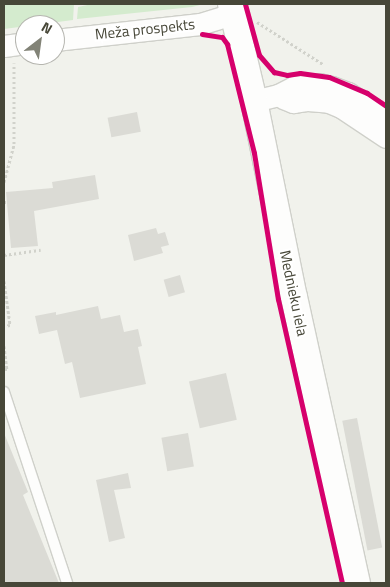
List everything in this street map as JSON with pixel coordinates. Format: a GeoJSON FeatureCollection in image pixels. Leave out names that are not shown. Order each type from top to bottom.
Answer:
{"type":"FeatureCollection","features":[{"type":"Feature","properties":{"kind":"street","name":"Meža prospekts"},"geometry":{"type":"LineString","coordinates":[[65,39],[200,24],[240,13]]}},
{"type":"Feature","properties":{"kind":"street","name":"Mednieku iela"},"geometry":{"type":"LineString","coordinates":[[240,13],[266,98],[294,297],[357,583]]}},
{"type":"Feature","properties":{"kind":"street"},"geometry":{"type":"LineString","coordinates":[[266,98],[294,87],[319,84],[348,93],[386,119]]}},
{"type":"Feature","properties":{"kind":"street"},"geometry":{"type":"LineString","coordinates":[[266,98],[293,102],[308,100],[329,102],[341,107],[386,137]]}},
{"type":"Feature","properties":{"kind":"lane"},"geometry":{"type":"LineString","coordinates":[[4,392],[67,583]]}},
{"type":"Feature","properties":{"kind":"path"},"geometry":{"type":"LineString","coordinates":[[240,13],[319,63],[327,64]]}},
{"type":"Feature","properties":{"kind":"path"},"geometry":{"type":"LineString","coordinates":[[4,182],[14,144],[14,45]]}},
{"type":"Feature","properties":{"kind":"path"},"geometry":{"type":"LineString","coordinates":[[4,255],[41,250]]}},
{"type":"Feature","properties":{"kind":"path"},"geometry":{"type":"LineString","coordinates":[[4,280],[10,325],[4,326]]}},
{"type":"Feature","properties":{"kind":"path"},"geometry":{"type":"LineString","coordinates":[[4,346],[7,369],[4,369]]}},
{"type":"Feature","properties":{"kind":"green space"},"geometry":{"type":"Polygon","coordinates":[[[4,4],[74,4],[73,20],[65,21],[65,15],[15,15],[15,28],[4,29],[4,4]]]}},
{"type":"Feature","properties":{"kind":"green space"},"geometry":{"type":"Polygon","coordinates":[[[92,4],[204,4],[192,7],[77,19],[78,7],[92,4]]]}},
{"type":"Feature","properties":{"kind":"building"},"geometry":{"type":"Polygon","coordinates":[[[137,112],[141,132],[111,137],[108,118],[137,112]]]}},
{"type":"Feature","properties":{"kind":"building"},"geometry":{"type":"Polygon","coordinates":[[[95,175],[99,199],[34,211],[38,246],[11,248],[6,192],[53,188],[52,182],[95,175]]]}},
{"type":"Feature","properties":{"kind":"building"},"geometry":{"type":"Polygon","coordinates":[[[156,228],[158,234],[165,232],[169,245],[161,247],[163,253],[134,261],[128,235],[156,228]]]}},
{"type":"Feature","properties":{"kind":"building"},"geometry":{"type":"Polygon","coordinates":[[[180,275],[185,292],[169,297],[164,280],[180,275]]]}},
{"type":"Feature","properties":{"kind":"building"},"geometry":{"type":"Polygon","coordinates":[[[98,306],[101,319],[120,315],[124,332],[138,329],[142,346],[138,347],[146,384],[80,398],[72,362],[65,364],[57,330],[39,334],[35,316],[56,312],[56,315],[98,306]]]}},
{"type":"Feature","properties":{"kind":"building"},"geometry":{"type":"Polygon","coordinates":[[[226,373],[237,420],[200,428],[189,382],[226,373]]]}},
{"type":"Feature","properties":{"kind":"building"},"geometry":{"type":"Polygon","coordinates":[[[357,418],[382,548],[367,550],[342,421],[357,418]]]}},
{"type":"Feature","properties":{"kind":"building"},"geometry":{"type":"Polygon","coordinates":[[[4,433],[28,492],[23,495],[59,583],[4,583],[4,433]]]}},
{"type":"Feature","properties":{"kind":"building"},"geometry":{"type":"Polygon","coordinates":[[[188,433],[194,466],[167,471],[161,438],[188,433]]]}},
{"type":"Feature","properties":{"kind":"building"},"geometry":{"type":"Polygon","coordinates":[[[128,473],[131,488],[114,490],[125,538],[109,542],[96,480],[128,473]]]}},
{"type":"Feature","properties":{"kind":"cycle path"},"geometry":{"type":"LineString","coordinates":[[245,4],[259,55],[274,72],[287,75],[300,73],[329,77],[367,93],[386,106]]}},
{"type":"Feature","properties":{"kind":"cycle path"},"geometry":{"type":"LineString","coordinates":[[202,34],[222,37],[227,44],[254,153],[278,299],[342,583]]}}]}
